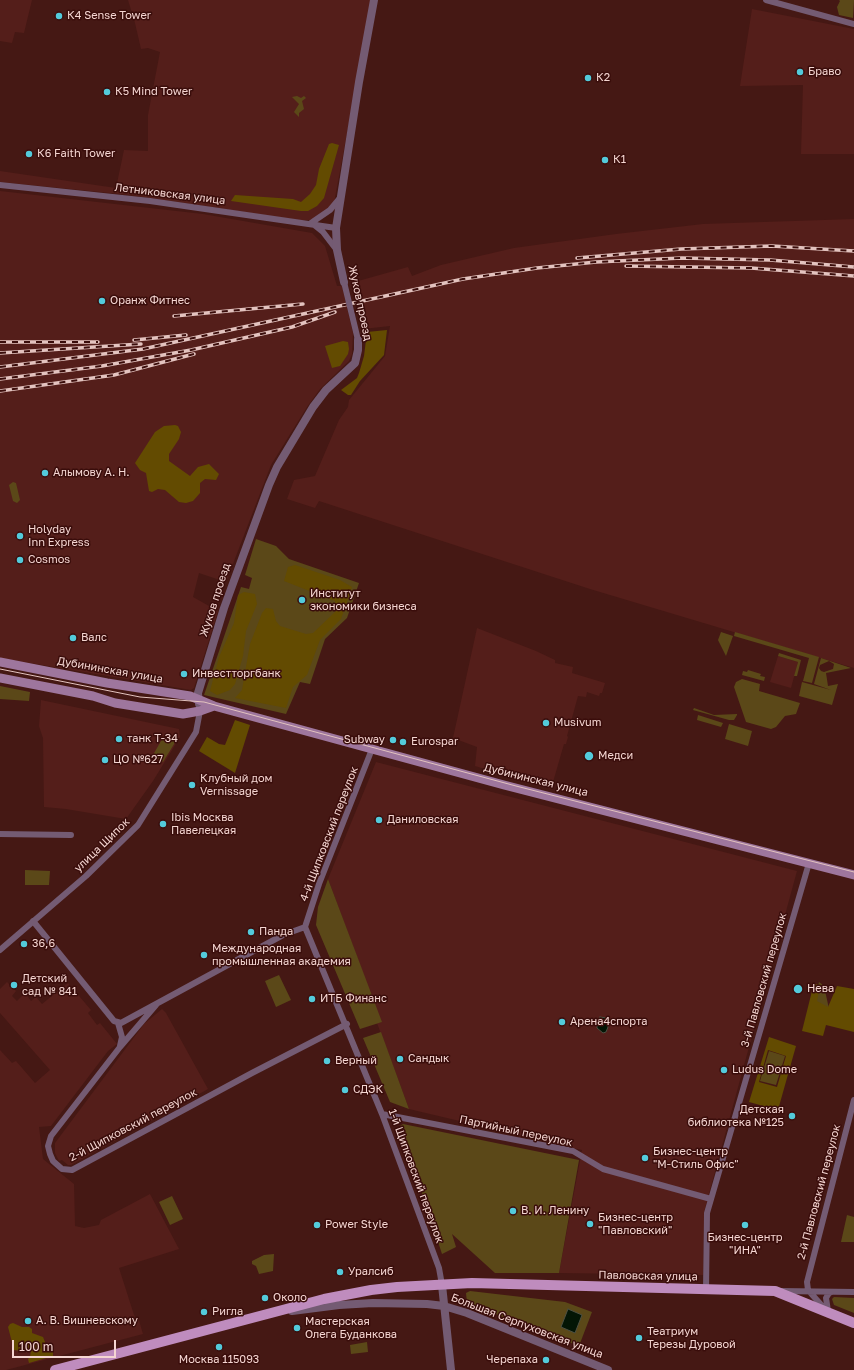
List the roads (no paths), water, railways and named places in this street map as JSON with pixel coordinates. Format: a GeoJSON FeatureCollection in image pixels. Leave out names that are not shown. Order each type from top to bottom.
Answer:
{"type":"FeatureCollection","features":[{"type":"Feature","properties":{"kind":"main road","name":"Дубининская улица"},"geometry":{"type":"LineString","coordinates":[[0,662],[107,683],[198,696],[214,706],[372,749],[854,874]]}},
{"type":"Feature","properties":{"kind":"main road"},"geometry":{"type":"LineString","coordinates":[[0,678],[93,696],[115,703],[183,714],[200,711],[214,706]]}},
{"type":"Feature","properties":{"kind":"main road","name":"Павловская улица"},"geometry":{"type":"LineString","coordinates":[[442,1285],[472,1283],[775,1291]]}},
{"type":"Feature","properties":{"kind":"main road","name":"Большая Серпуховская улица"},"geometry":{"type":"LineString","coordinates":[[55,1370],[324,1299],[371,1290],[442,1285]]}},
{"type":"Feature","properties":{"kind":"main road"},"geometry":{"type":"LineString","coordinates":[[775,1291],[854,1323]]}},
{"type":"Feature","properties":{"kind":"street","name":"Жуков проезд"},"geometry":{"type":"LineString","coordinates":[[198,696],[233,578],[272,478],[313,407],[326,390],[355,363],[358,350],[358,340],[337,250],[336,228],[374,0]]}},
{"type":"Feature","properties":{"kind":"street"},"geometry":{"type":"LineString","coordinates":[[766,0],[854,24]]}},
{"type":"Feature","properties":{"kind":"street","name":"Летниковская улица"},"geometry":{"type":"LineString","coordinates":[[0,185],[176,204],[311,223],[336,228]]}},
{"type":"Feature","properties":{"kind":"street"},"geometry":{"type":"LineString","coordinates":[[337,250],[323,232],[311,223],[322,218],[340,198]]}},
{"type":"Feature","properties":{"kind":"street"},"geometry":{"type":"LineString","coordinates":[[198,696],[200,711]]}},
{"type":"Feature","properties":{"kind":"street","name":"улица Щипок"},"geometry":{"type":"LineString","coordinates":[[0,950],[86,876],[138,825],[196,732],[200,711]]}},
{"type":"Feature","properties":{"kind":"street","name":"4-й Щипковский переулок"},"geometry":{"type":"LineString","coordinates":[[306,927],[319,884],[372,749]]}},
{"type":"Feature","properties":{"kind":"street"},"geometry":{"type":"LineString","coordinates":[[0,834],[71,835]]}},
{"type":"Feature","properties":{"kind":"street","name":"3-й Павловский переулок"},"geometry":{"type":"LineString","coordinates":[[706,1290],[707,1213],[809,863]]}},
{"type":"Feature","properties":{"kind":"street"},"geometry":{"type":"LineString","coordinates":[[33,921],[118,1023],[122,1037],[120,1047]]}},
{"type":"Feature","properties":{"kind":"street"},"geometry":{"type":"LineString","coordinates":[[118,1023],[124,1022],[156,1005],[283,935],[306,927]]}},
{"type":"Feature","properties":{"kind":"street","name":"1-й Щипковский переулок"},"geometry":{"type":"LineString","coordinates":[[306,927],[347,1024],[382,1114],[439,1268],[442,1285]]}},
{"type":"Feature","properties":{"kind":"street","name":"2-й Щипковский переулок"},"geometry":{"type":"LineString","coordinates":[[156,1005],[120,1047],[51,1136],[48,1146],[50,1154],[53,1161],[62,1170],[72,1170],[252,1073],[347,1024]]}},
{"type":"Feature","properties":{"kind":"street","name":"2-й Павловский переулок"},"geometry":{"type":"LineString","coordinates":[[808,1290],[807,1282],[854,1100]]}},
{"type":"Feature","properties":{"kind":"street","name":"Партийный переулок"},"geometry":{"type":"LineString","coordinates":[[382,1114],[573,1152],[603,1169],[711,1199]]}},
{"type":"Feature","properties":{"kind":"street"},"geometry":{"type":"LineString","coordinates":[[442,1285],[451,1370]]}},
{"type":"Feature","properties":{"kind":"street"},"geometry":{"type":"LineString","coordinates":[[808,1290],[828,1312]]}},
{"type":"Feature","properties":{"kind":"street","name":"Павловская улица"},"geometry":{"type":"LineString","coordinates":[[775,1291],[808,1290],[854,1292]]}},
{"type":"Feature","properties":{"kind":"street"},"geometry":{"type":"LineString","coordinates":[[828,1312],[826,1298],[829,1293],[834,1292]]}},
{"type":"Feature","properties":{"kind":"street","name":"Большая Серпуховская улица"},"geometry":{"type":"LineString","coordinates":[[246,1319],[346,1304],[400,1303],[444,1306],[467,1313],[608,1370]]}},
{"type":"Feature","properties":{"kind":"tram line"},"geometry":{"type":"LineString","coordinates":[[0,669],[140,697],[204,702],[516,786],[854,872]]}},
{"type":"Feature","properties":{"kind":"railway"},"geometry":{"type":"LineString","coordinates":[[577,258],[681,249],[772,246],[854,251]]}},
{"type":"Feature","properties":{"kind":"railway"},"geometry":{"type":"LineString","coordinates":[[0,367],[143,349],[463,279],[537,268],[596,262],[682,258],[770,260],[854,267]]}},
{"type":"Feature","properties":{"kind":"railway"},"geometry":{"type":"LineString","coordinates":[[626,266],[751,268],[854,276]]}},
{"type":"Feature","properties":{"kind":"railway"},"geometry":{"type":"LineString","coordinates":[[174,316],[303,304]]}},
{"type":"Feature","properties":{"kind":"railway"},"geometry":{"type":"LineString","coordinates":[[0,379],[102,366],[191,350],[292,327],[335,312]]}},
{"type":"Feature","properties":{"kind":"railway"},"geometry":{"type":"LineString","coordinates":[[134,340],[186,335]]}},
{"type":"Feature","properties":{"kind":"railway"},"geometry":{"type":"LineString","coordinates":[[0,342],[98,342]]}},
{"type":"Feature","properties":{"kind":"railway"},"geometry":{"type":"LineString","coordinates":[[0,353],[141,344]]}},
{"type":"Feature","properties":{"kind":"railway"},"geometry":{"type":"LineString","coordinates":[[0,391],[114,375],[194,354]]}},
{"type":"Feature","properties":{"kind":"place","name":"К4 Sense Tower"},"geometry":{"type":"Point","coordinates":[59,16]}},
{"type":"Feature","properties":{"kind":"place","name":"Браво"},"geometry":{"type":"Point","coordinates":[800,72]}},
{"type":"Feature","properties":{"kind":"place","name":"К2"},"geometry":{"type":"Point","coordinates":[588,78]}},
{"type":"Feature","properties":{"kind":"place","name":"К5 Mind Tower"},"geometry":{"type":"Point","coordinates":[107,92]}},
{"type":"Feature","properties":{"kind":"place","name":"К6 Faith Tower"},"geometry":{"type":"Point","coordinates":[29,154]}},
{"type":"Feature","properties":{"kind":"place","name":"К1"},"geometry":{"type":"Point","coordinates":[605,160]}},
{"type":"Feature","properties":{"kind":"place","name":"Оранж Фитнес"},"geometry":{"type":"Point","coordinates":[102,301]}},
{"type":"Feature","properties":{"kind":"place","name":"Алымову А. Н."},"geometry":{"type":"Point","coordinates":[45,473]}},
{"type":"Feature","properties":{"kind":"place","name":"Holyday Inn Express"},"geometry":{"type":"Point","coordinates":[20,536]}},
{"type":"Feature","properties":{"kind":"place","name":"Cosmos"},"geometry":{"type":"Point","coordinates":[20,560]}},
{"type":"Feature","properties":{"kind":"place","name":"Институт экономики бизнеса"},"geometry":{"type":"Point","coordinates":[302,600]}},
{"type":"Feature","properties":{"kind":"place","name":"Валс"},"geometry":{"type":"Point","coordinates":[73,638]}},
{"type":"Feature","properties":{"kind":"place","name":"Инвестторгбанк"},"geometry":{"type":"Point","coordinates":[184,674]}},
{"type":"Feature","properties":{"kind":"place","name":"Musivum"},"geometry":{"type":"Point","coordinates":[546,723]}},
{"type":"Feature","properties":{"kind":"place","name":"танк Т-34"},"geometry":{"type":"Point","coordinates":[119,739]}},
{"type":"Feature","properties":{"kind":"place","name":"Subway"},"geometry":{"type":"Point","coordinates":[393,740]}},
{"type":"Feature","properties":{"kind":"place","name":"Eurospar"},"geometry":{"type":"Point","coordinates":[403,742]}},
{"type":"Feature","properties":{"kind":"place","name":"Медси"},"geometry":{"type":"Point","coordinates":[589,756]}},
{"type":"Feature","properties":{"kind":"place","name":"ЦО №627"},"geometry":{"type":"Point","coordinates":[105,760]}},
{"type":"Feature","properties":{"kind":"place","name":"Клубный дом Vernissage"},"geometry":{"type":"Point","coordinates":[192,785]}},
{"type":"Feature","properties":{"kind":"place","name":"Даниловская"},"geometry":{"type":"Point","coordinates":[379,820]}},
{"type":"Feature","properties":{"kind":"place","name":"Ibis Москва Павелецкая"},"geometry":{"type":"Point","coordinates":[163,824]}},
{"type":"Feature","properties":{"kind":"place","name":"Панда"},"geometry":{"type":"Point","coordinates":[251,932]}},
{"type":"Feature","properties":{"kind":"place","name":"36,6"},"geometry":{"type":"Point","coordinates":[24,944]}},
{"type":"Feature","properties":{"kind":"place","name":"Международная промышленная академия"},"geometry":{"type":"Point","coordinates":[204,955]}},
{"type":"Feature","properties":{"kind":"place","name":"Детский сад № 841"},"geometry":{"type":"Point","coordinates":[14,985]}},
{"type":"Feature","properties":{"kind":"place","name":"Нева"},"geometry":{"type":"Point","coordinates":[798,989]}},
{"type":"Feature","properties":{"kind":"place","name":"ИТБ Финанс"},"geometry":{"type":"Point","coordinates":[312,999]}},
{"type":"Feature","properties":{"kind":"place","name":"Арена4спорта"},"geometry":{"type":"Point","coordinates":[562,1022]}},
{"type":"Feature","properties":{"kind":"place","name":"Сандык"},"geometry":{"type":"Point","coordinates":[400,1059]}},
{"type":"Feature","properties":{"kind":"place","name":"Верный"},"geometry":{"type":"Point","coordinates":[327,1061]}},
{"type":"Feature","properties":{"kind":"place","name":"Ludus Dome"},"geometry":{"type":"Point","coordinates":[724,1070]}},
{"type":"Feature","properties":{"kind":"place","name":"СДЭК"},"geometry":{"type":"Point","coordinates":[345,1090]}},
{"type":"Feature","properties":{"kind":"place","name":"Детская библиотека №125"},"geometry":{"type":"Point","coordinates":[792,1116]}},
{"type":"Feature","properties":{"kind":"place","name":"Бизнес-центр \"М-Стиль Офис\""},"geometry":{"type":"Point","coordinates":[645,1158]}},
{"type":"Feature","properties":{"kind":"place","name":"В. И. Ленину"},"geometry":{"type":"Point","coordinates":[513,1211]}},
{"type":"Feature","properties":{"kind":"place","name":"Бизнес-центр \"Павловский\""},"geometry":{"type":"Point","coordinates":[590,1224]}},
{"type":"Feature","properties":{"kind":"place","name":"Power Style"},"geometry":{"type":"Point","coordinates":[317,1225]}},
{"type":"Feature","properties":{"kind":"place","name":"Бизнес-центр \"ИНА\""},"geometry":{"type":"Point","coordinates":[745,1225]}},
{"type":"Feature","properties":{"kind":"place","name":"Уралсиб"},"geometry":{"type":"Point","coordinates":[340,1272]}},
{"type":"Feature","properties":{"kind":"place","name":"Около"},"geometry":{"type":"Point","coordinates":[265,1298]}},
{"type":"Feature","properties":{"kind":"place","name":"Ригла"},"geometry":{"type":"Point","coordinates":[204,1312]}},
{"type":"Feature","properties":{"kind":"place","name":"А. В. Вишневскому"},"geometry":{"type":"Point","coordinates":[28,1321]}},
{"type":"Feature","properties":{"kind":"place","name":"Мастерская Олега Буданкова"},"geometry":{"type":"Point","coordinates":[297,1328]}},
{"type":"Feature","properties":{"kind":"place","name":"Театриум Терезы Дуровой"},"geometry":{"type":"Point","coordinates":[639,1338]}},
{"type":"Feature","properties":{"kind":"place","name":"Москва 115093"},"geometry":{"type":"Point","coordinates":[219,1347]}},
{"type":"Feature","properties":{"kind":"place","name":"Черепаха"},"geometry":{"type":"Point","coordinates":[546,1360]}}]}
